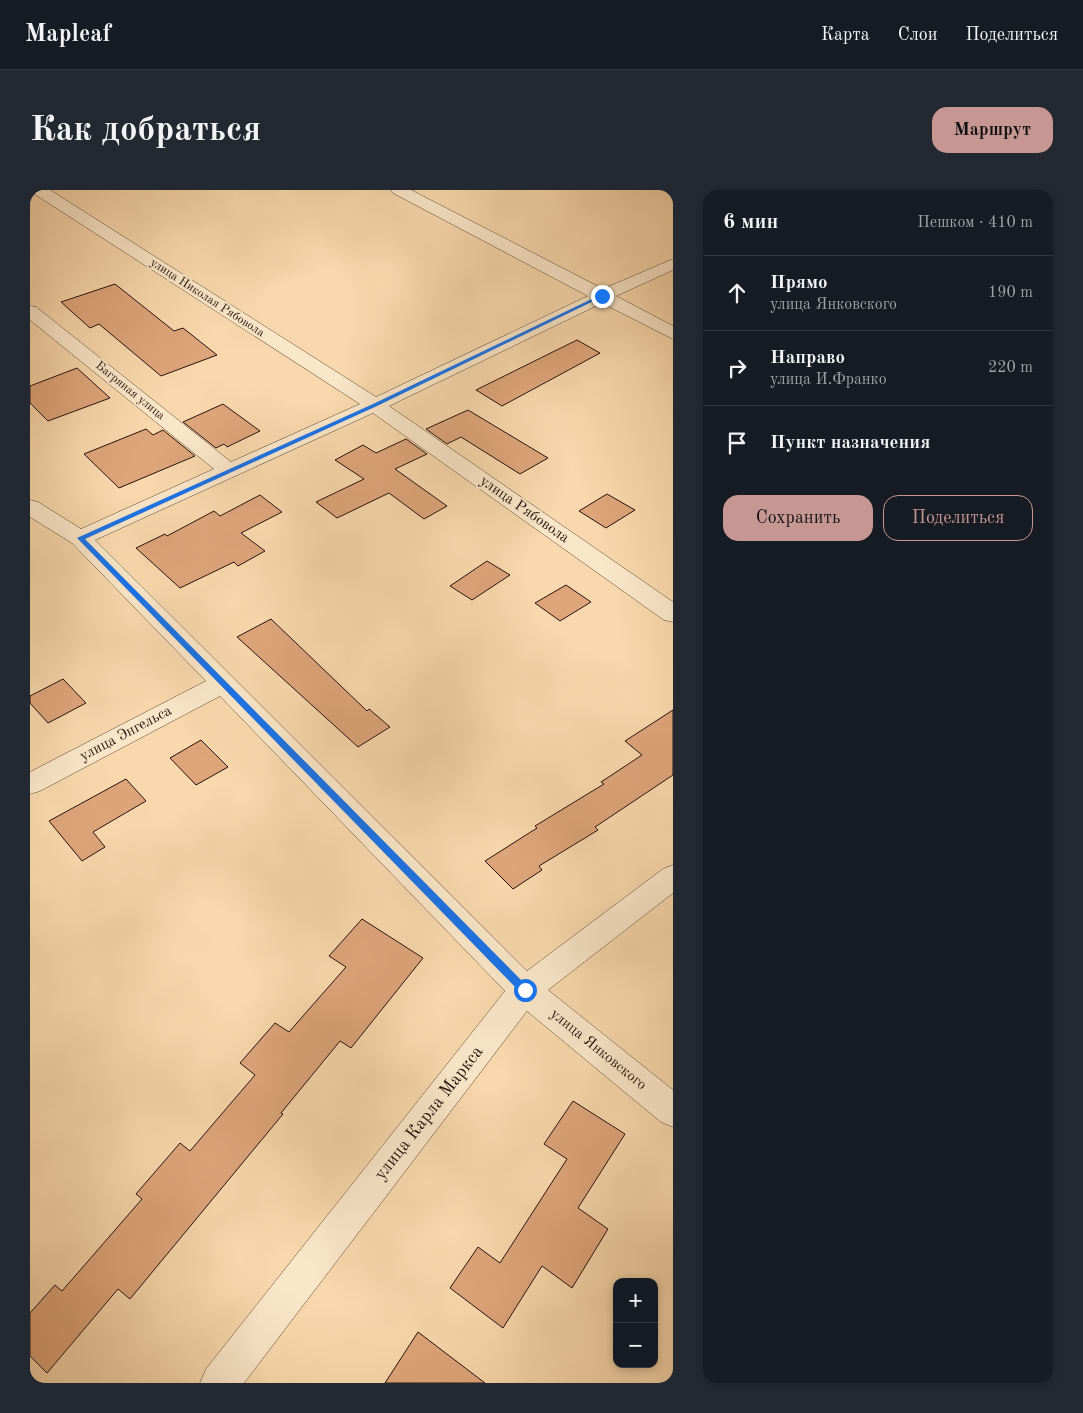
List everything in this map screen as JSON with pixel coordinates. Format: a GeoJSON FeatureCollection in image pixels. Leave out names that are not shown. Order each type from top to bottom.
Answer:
{"type":"FeatureCollection","features":[{"type":"Feature","properties":{"kind":"street","name":"улица Николая Рябовола"},"geometry":{"type":"LineString","coordinates":[[39,190],[375,405]]}},
{"type":"Feature","properties":{"kind":"street"},"geometry":{"type":"LineString","coordinates":[[399,190],[673,333]]}},
{"type":"Feature","properties":{"kind":"street"},"geometry":{"type":"LineString","coordinates":[[80,538],[375,405],[673,264]]}},
{"type":"Feature","properties":{"kind":"street","name":"Багряная улица"},"geometry":{"type":"LineString","coordinates":[[30,311],[230,471]]}},
{"type":"Feature","properties":{"kind":"street","name":"улица Рябовола"},"geometry":{"type":"LineString","coordinates":[[375,405],[673,614]]}},
{"type":"Feature","properties":{"kind":"street","name":"улица Янковского"},"geometry":{"type":"LineString","coordinates":[[30,508],[80,538],[525,990],[673,1111]]}},
{"type":"Feature","properties":{"kind":"street","name":"улица Энгельса"},"geometry":{"type":"LineString","coordinates":[[30,784],[222,684]]}},
{"type":"Feature","properties":{"kind":"street","name":"улица Карла Маркса"},"geometry":{"type":"LineString","coordinates":[[220,1383],[525,990],[673,877]]}},
{"type":"Feature","properties":{"kind":"building"},"geometry":{"type":"Polygon","coordinates":[[[115,284],[174,331],[183,328],[217,355],[161,376],[99,324],[90,328],[61,302],[115,284]]]}},
{"type":"Feature","properties":{"kind":"building"},"geometry":{"type":"Polygon","coordinates":[[[577,340],[600,353],[502,406],[476,390],[577,340]]]}},
{"type":"Feature","properties":{"kind":"building"},"geometry":{"type":"Polygon","coordinates":[[[77,368],[110,398],[48,421],[30,403],[30,386],[77,368]]]}},
{"type":"Feature","properties":{"kind":"building"},"geometry":{"type":"Polygon","coordinates":[[[223,404],[260,431],[227,447],[224,444],[216,448],[183,422],[223,404]]]}},
{"type":"Feature","properties":{"kind":"building"},"geometry":{"type":"Polygon","coordinates":[[[468,410],[548,458],[520,474],[461,437],[447,444],[426,429],[468,410]]]}},
{"type":"Feature","properties":{"kind":"building"},"geometry":{"type":"Polygon","coordinates":[[[146,429],[153,435],[163,430],[195,456],[119,488],[84,454],[146,429]]]}},
{"type":"Feature","properties":{"kind":"building"},"geometry":{"type":"Polygon","coordinates":[[[406,439],[427,454],[395,469],[447,506],[424,519],[389,493],[337,518],[316,502],[364,479],[335,460],[363,445],[376,453],[406,439]]]}},
{"type":"Feature","properties":{"kind":"building"},"geometry":{"type":"Polygon","coordinates":[[[607,494],[635,510],[606,528],[579,511],[607,494]]]}},
{"type":"Feature","properties":{"kind":"building"},"geometry":{"type":"Polygon","coordinates":[[[260,495],[282,512],[241,533],[265,551],[238,566],[234,562],[180,588],[136,548],[165,534],[167,536],[214,511],[220,516],[260,495]]]}},
{"type":"Feature","properties":{"kind":"building"},"geometry":{"type":"Polygon","coordinates":[[[487,561],[510,575],[472,600],[450,586],[487,561]]]}},
{"type":"Feature","properties":{"kind":"building"},"geometry":{"type":"Polygon","coordinates":[[[566,585],[591,602],[560,621],[535,603],[566,585]]]}},
{"type":"Feature","properties":{"kind":"building"},"geometry":{"type":"Polygon","coordinates":[[[271,619],[367,711],[369,709],[390,727],[358,747],[237,637],[271,619]]]}},
{"type":"Feature","properties":{"kind":"building"},"geometry":{"type":"Polygon","coordinates":[[[63,679],[86,703],[48,723],[30,703],[30,696],[63,679]]]}},
{"type":"Feature","properties":{"kind":"building"},"geometry":{"type":"Polygon","coordinates":[[[673,710],[673,775],[595,827],[598,830],[539,866],[542,870],[513,889],[485,861],[537,828],[535,826],[604,784],[601,782],[642,755],[625,741],[673,710]]]}},
{"type":"Feature","properties":{"kind":"building"},"geometry":{"type":"Polygon","coordinates":[[[201,740],[228,767],[196,785],[170,758],[201,740]]]}},
{"type":"Feature","properties":{"kind":"building"},"geometry":{"type":"Polygon","coordinates":[[[126,779],[146,801],[93,832],[105,847],[82,861],[49,821],[126,779]]]}},
{"type":"Feature","properties":{"kind":"building"},"geometry":{"type":"Polygon","coordinates":[[[362,919],[423,958],[351,1048],[340,1041],[281,1113],[283,1114],[130,1299],[118,1289],[47,1373],[30,1356],[30,1313],[55,1285],[62,1291],[142,1199],[136,1194],[180,1143],[190,1151],[255,1075],[240,1063],[275,1023],[289,1032],[346,967],[329,956],[362,919]]]}},
{"type":"Feature","properties":{"kind":"building"},"geometry":{"type":"Polygon","coordinates":[[[573,1101],[625,1134],[578,1208],[608,1229],[572,1288],[542,1266],[503,1328],[450,1288],[478,1247],[500,1263],[567,1159],[544,1144],[573,1101]]]}},
{"type":"Feature","properties":{"kind":"building"},"geometry":{"type":"Polygon","coordinates":[[[418,1332],[485,1383],[385,1383],[418,1332]]]}},
{"type":"Feature","properties":{"kind":"route"},"geometry":{"type":"LineString","coordinates":[[525,990],[80,538],[375,405],[602,296]]}}]}
